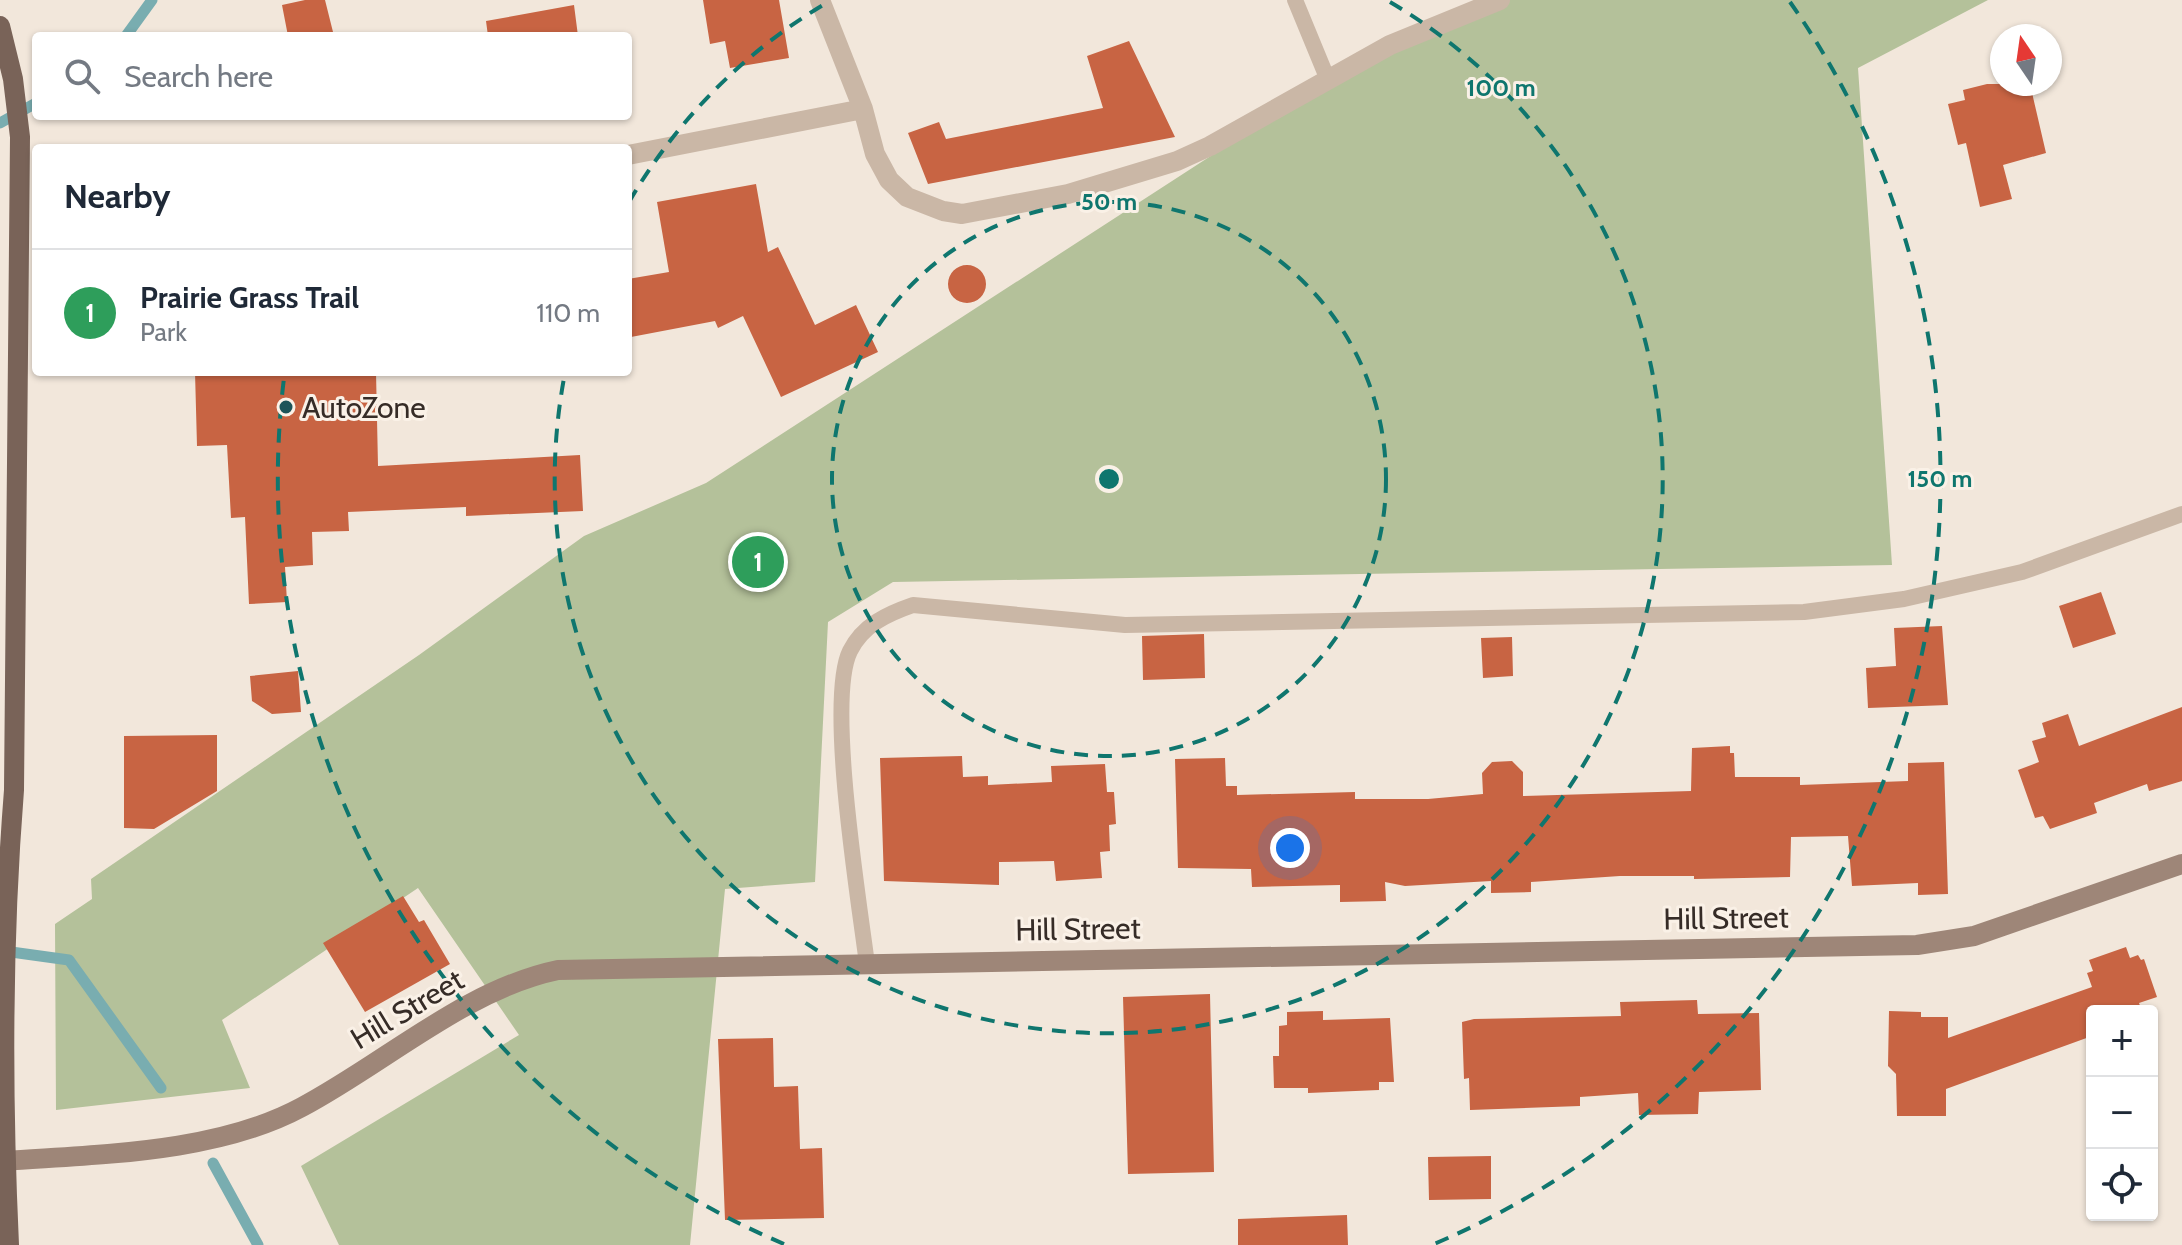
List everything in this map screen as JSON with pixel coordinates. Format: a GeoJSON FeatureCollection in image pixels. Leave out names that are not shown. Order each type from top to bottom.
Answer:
{"type":"FeatureCollection","features":[{"type":"Feature","properties":{"kind":"main road"},"geometry":{"type":"LineString","coordinates":[[0,26],[13,79],[28,172],[14,790],[8,867],[5,1161],[9,1245]]}},
{"type":"Feature","properties":{"kind":"street"},"geometry":{"type":"LineString","coordinates":[[820,0],[863,109],[875,154],[889,180],[907,197],[943,211],[962,214],[1068,194],[1177,161],[1390,45],[1500,0]]}},
{"type":"Feature","properties":{"kind":"street"},"geometry":{"type":"LineString","coordinates":[[632,154],[863,109]]}},
{"type":"Feature","properties":{"kind":"street","name":"Hill Street"},"geometry":{"type":"LineString","coordinates":[[5,1161],[177,1146],[254,1127],[300,1108],[501,987],[527,976],[558,970],[1917,945],[1974,936],[2182,864]]}},
{"type":"Feature","properties":{"kind":"lane"},"geometry":{"type":"LineString","coordinates":[[1295,0],[1328,80]]}},
{"type":"Feature","properties":{"kind":"lane"},"geometry":{"type":"LineString","coordinates":[[867,964],[844,764],[842,679],[850,651],[869,626],[889,613],[913,605],[1125,625],[1804,612],[1904,599],[2022,572],[2182,514]]}},
{"type":"Feature","properties":{"kind":"green space"},"geometry":{"type":"Polygon","coordinates":[[[1492,0],[1988,0],[1858,68],[1892,565],[893,582],[828,622],[815,882],[725,889],[690,1245],[339,1245],[301,1166],[519,1035],[418,888],[222,1020],[250,1088],[56,1110],[55,924],[92,899],[91,879],[419,655],[584,536],[706,483],[1328,80],[1492,0]]]}},
{"type":"Feature","properties":{"kind":"building"},"geometry":{"type":"Polygon","coordinates":[[[325,0],[333,32],[287,32],[282,5],[325,0]]]}},
{"type":"Feature","properties":{"kind":"building"},"geometry":{"type":"Polygon","coordinates":[[[703,0],[779,0],[789,58],[730,68],[725,41],[710,44],[703,0]]]}},
{"type":"Feature","properties":{"kind":"building"},"geometry":{"type":"Polygon","coordinates":[[[574,5],[577,32],[487,32],[486,21],[574,5]]]}},
{"type":"Feature","properties":{"kind":"building"},"geometry":{"type":"Polygon","coordinates":[[[1129,41],[1175,137],[928,184],[908,133],[939,122],[946,139],[1103,108],[1087,56],[1129,41]]]}},
{"type":"Feature","properties":{"kind":"building"},"geometry":{"type":"Polygon","coordinates":[[[1990,84],[1990,96],[2033,96],[2046,153],[2003,165],[2012,199],[1980,207],[1966,143],[1958,145],[1948,104],[1965,100],[1963,90],[1990,84]]]}},
{"type":"Feature","properties":{"kind":"building"},"geometry":{"type":"Polygon","coordinates":[[[756,184],[768,252],[778,247],[815,325],[856,305],[878,352],[781,397],[743,316],[718,328],[715,321],[632,337],[632,278],[669,272],[657,202],[756,184]]]}},
{"type":"Feature","properties":{"kind":"building"},"geometry":{"type":"Polygon","coordinates":[[[967,265],[980,271],[986,284],[980,297],[967,303],[954,297],[948,284],[954,271],[967,265]]]}},
{"type":"Feature","properties":{"kind":"building"},"geometry":{"type":"Polygon","coordinates":[[[195,376],[376,376],[378,466],[580,455],[583,511],[466,516],[466,507],[348,512],[349,531],[312,532],[313,565],[285,567],[287,602],[249,604],[245,517],[231,518],[227,445],[197,446],[195,376]]]}},
{"type":"Feature","properties":{"kind":"building"},"geometry":{"type":"Polygon","coordinates":[[[2101,592],[2116,634],[2073,648],[2059,606],[2101,592]]]}},
{"type":"Feature","properties":{"kind":"building"},"geometry":{"type":"Polygon","coordinates":[[[1942,626],[1948,705],[1868,708],[1866,668],[1896,666],[1894,628],[1942,626]]]}},
{"type":"Feature","properties":{"kind":"building"},"geometry":{"type":"Polygon","coordinates":[[[1204,634],[1205,678],[1143,680],[1142,636],[1204,634]]]}},
{"type":"Feature","properties":{"kind":"building"},"geometry":{"type":"Polygon","coordinates":[[[1512,637],[1513,676],[1483,678],[1481,638],[1512,637]]]}},
{"type":"Feature","properties":{"kind":"building"},"geometry":{"type":"Polygon","coordinates":[[[298,671],[301,712],[272,714],[252,701],[250,676],[298,671]]]}},
{"type":"Feature","properties":{"kind":"building"},"geometry":{"type":"Polygon","coordinates":[[[2182,707],[2182,781],[2149,791],[2147,784],[2094,803],[2097,813],[2050,829],[2043,816],[2035,818],[2018,770],[2039,762],[2032,741],[2046,737],[2042,723],[2068,714],[2079,746],[2182,707]]]}},
{"type":"Feature","properties":{"kind":"building"},"geometry":{"type":"Polygon","coordinates":[[[217,735],[217,791],[154,829],[124,828],[124,736],[217,735]]]}},
{"type":"Feature","properties":{"kind":"building"},"geometry":{"type":"Polygon","coordinates":[[[1730,746],[1730,753],[1734,753],[1735,777],[1800,777],[1800,785],[1908,781],[1908,763],[1944,762],[1948,894],[1918,895],[1918,883],[1852,886],[1848,836],[1791,837],[1790,877],[1694,879],[1694,876],[1620,876],[1531,882],[1531,892],[1491,893],[1491,881],[1405,886],[1385,882],[1386,901],[1340,902],[1340,885],[1252,887],[1251,869],[1178,868],[1175,759],[1225,758],[1226,786],[1237,786],[1237,795],[1355,792],[1355,799],[1428,799],[1483,794],[1482,773],[1492,762],[1512,761],[1523,772],[1523,796],[1691,791],[1692,748],[1730,746]]]}},
{"type":"Feature","properties":{"kind":"building"},"geometry":{"type":"Polygon","coordinates":[[[962,756],[963,777],[988,776],[988,785],[1052,782],[1051,766],[1105,764],[1107,792],[1114,792],[1116,824],[1109,825],[1110,851],[1100,852],[1102,878],[1056,881],[1054,861],[999,862],[999,885],[884,881],[880,758],[962,756]]]}},
{"type":"Feature","properties":{"kind":"building"},"geometry":{"type":"Polygon","coordinates":[[[403,896],[419,922],[424,920],[450,964],[365,1012],[323,943],[403,896]]]}},
{"type":"Feature","properties":{"kind":"building"},"geometry":{"type":"Polygon","coordinates":[[[2126,947],[2130,958],[2138,955],[2141,960],[2144,959],[2157,997],[2140,1005],[2086,1005],[2086,1038],[1946,1089],[1946,1116],[1897,1116],[1896,1074],[1888,1066],[1889,1011],[1921,1012],[1921,1017],[1948,1017],[1948,1038],[2092,987],[2087,973],[2093,971],[2089,960],[2126,947]]]}},
{"type":"Feature","properties":{"kind":"building"},"geometry":{"type":"Polygon","coordinates":[[[1210,994],[1214,1172],[1128,1174],[1123,997],[1210,994]]]}},
{"type":"Feature","properties":{"kind":"building"},"geometry":{"type":"Polygon","coordinates":[[[1697,1000],[1698,1014],[1759,1013],[1761,1090],[1699,1092],[1698,1114],[1639,1115],[1638,1093],[1580,1097],[1580,1106],[1470,1110],[1469,1078],[1464,1079],[1462,1022],[1474,1019],[1621,1016],[1620,1002],[1697,1000]]]}},
{"type":"Feature","properties":{"kind":"building"},"geometry":{"type":"Polygon","coordinates":[[[1323,1011],[1323,1020],[1390,1018],[1394,1082],[1379,1082],[1379,1090],[1308,1093],[1308,1088],[1274,1088],[1273,1056],[1279,1056],[1279,1026],[1287,1025],[1287,1012],[1323,1011]]]}},
{"type":"Feature","properties":{"kind":"building"},"geometry":{"type":"Polygon","coordinates":[[[773,1038],[774,1087],[798,1086],[800,1149],[822,1148],[824,1218],[725,1220],[718,1039],[773,1038]]]}},
{"type":"Feature","properties":{"kind":"building"},"geometry":{"type":"Polygon","coordinates":[[[1491,1156],[1491,1199],[1429,1200],[1428,1157],[1491,1156]]]}},
{"type":"Feature","properties":{"kind":"building"},"geometry":{"type":"Polygon","coordinates":[[[1347,1215],[1348,1245],[1238,1245],[1238,1219],[1347,1215]]]}},
{"type":"Feature","properties":{"kind":"waterway"},"geometry":{"type":"LineString","coordinates":[[129,32],[152,0]]}},
{"type":"Feature","properties":{"kind":"waterway"},"geometry":{"type":"LineString","coordinates":[[0,123],[32,105]]}},
{"type":"Feature","properties":{"kind":"waterway"},"geometry":{"type":"LineString","coordinates":[[4,951],[69,960],[161,1088]]}},
{"type":"Feature","properties":{"kind":"waterway"},"geometry":{"type":"LineString","coordinates":[[213,1163],[258,1245]]}},
{"type":"Feature","properties":{"kind":"place","name":"AutoZone"},"geometry":{"type":"Point","coordinates":[286,407]}},
{"type":"Feature","properties":{"kind":"place","name":"Prairie Grass Trail"},"geometry":{"type":"Point","coordinates":[758,562]}}]}
